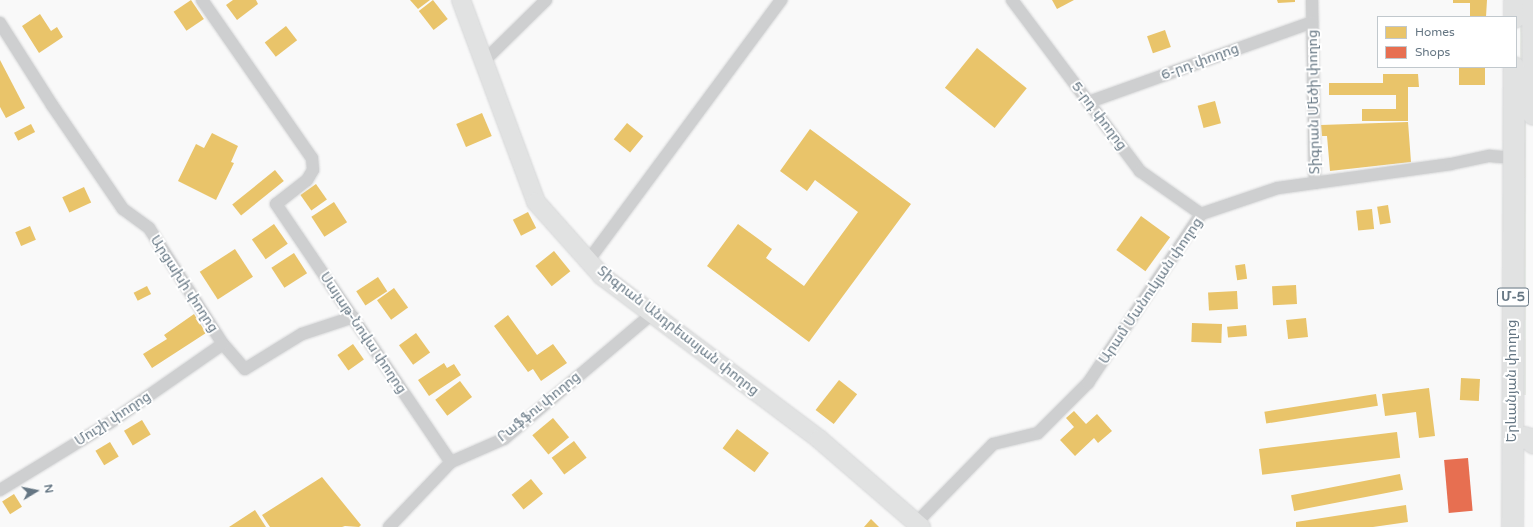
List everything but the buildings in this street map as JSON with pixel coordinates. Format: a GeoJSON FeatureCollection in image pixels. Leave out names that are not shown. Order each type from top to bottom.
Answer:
{"type":"FeatureCollection","features":[{"type":"Feature","properties":{"kind":"highway"},"geometry":{"type":"LineString","coordinates":[[1514,0],[1526,23]]}},
{"type":"Feature","properties":{"kind":"highway"},"geometry":{"type":"LineString","coordinates":[[1532,0],[1526,23],[1533,114]]}},
{"type":"Feature","properties":{"kind":"highway","name":"Երևանյան փողոց"},"geometry":{"type":"LineString","coordinates":[[1512,527],[1514,68]]}},
{"type":"Feature","properties":{"kind":"highway"},"geometry":{"type":"LineString","coordinates":[[1512,445],[1517,439],[1524,437],[1531,439],[1533,443]]}},
{"type":"Feature","properties":{"kind":"main road","name":"Տիգրան Անդրեասյան փողոց"},"geometry":{"type":"LineString","coordinates":[[460,0],[536,202],[602,276],[819,438],[919,525]]}},
{"type":"Feature","properties":{"kind":"street","name":"Սայաթ-Նովա փողոց"},"geometry":{"type":"LineString","coordinates":[[202,0],[312,158],[313,170],[307,180],[276,204],[451,462]]}},
{"type":"Feature","properties":{"kind":"street"},"geometry":{"type":"LineString","coordinates":[[484,61],[546,0]]}},
{"type":"Feature","properties":{"kind":"street"},"geometry":{"type":"LineString","coordinates":[[588,261],[781,0]]}},
{"type":"Feature","properties":{"kind":"street","name":"5-րդ փողոց"},"geometry":{"type":"LineString","coordinates":[[1012,0],[1140,171],[1201,214]]}},
{"type":"Feature","properties":{"kind":"street","name":"Տիգրան Մեծի փողոց"},"geometry":{"type":"LineString","coordinates":[[1312,0],[1315,183]]}},
{"type":"Feature","properties":{"kind":"street","name":"6-րդ փողոց"},"geometry":{"type":"LineString","coordinates":[[1088,102],[1312,22]]}},
{"type":"Feature","properties":{"kind":"street","name":"Արցախի փողոց"},"geometry":{"type":"LineString","coordinates":[[0,23],[122,209],[149,228],[223,344],[245,369],[302,334],[352,317]]}},
{"type":"Feature","properties":{"kind":"street","name":"Արամ Մանուկյան փողոց"},"geometry":{"type":"LineString","coordinates":[[919,525],[993,444],[1038,433],[1088,383],[1201,214],[1278,188],[1451,164],[1490,156],[1514,158]]}},
{"type":"Feature","properties":{"kind":"street","name":"Րաֆֆու փողոց"},"geometry":{"type":"LineString","coordinates":[[389,527],[451,462],[504,439],[652,314]]}},
{"type":"Feature","properties":{"kind":"street","name":"Մուշի փողոց"},"geometry":{"type":"LineString","coordinates":[[0,490],[111,422],[223,344]]}},
{"type":"Feature","properties":{"kind":"shaded area"},"geometry":{"type":"Polygon","coordinates":[[[1520,0],[1525,0],[1526,395],[1520,395],[1520,0]]]}}]}
